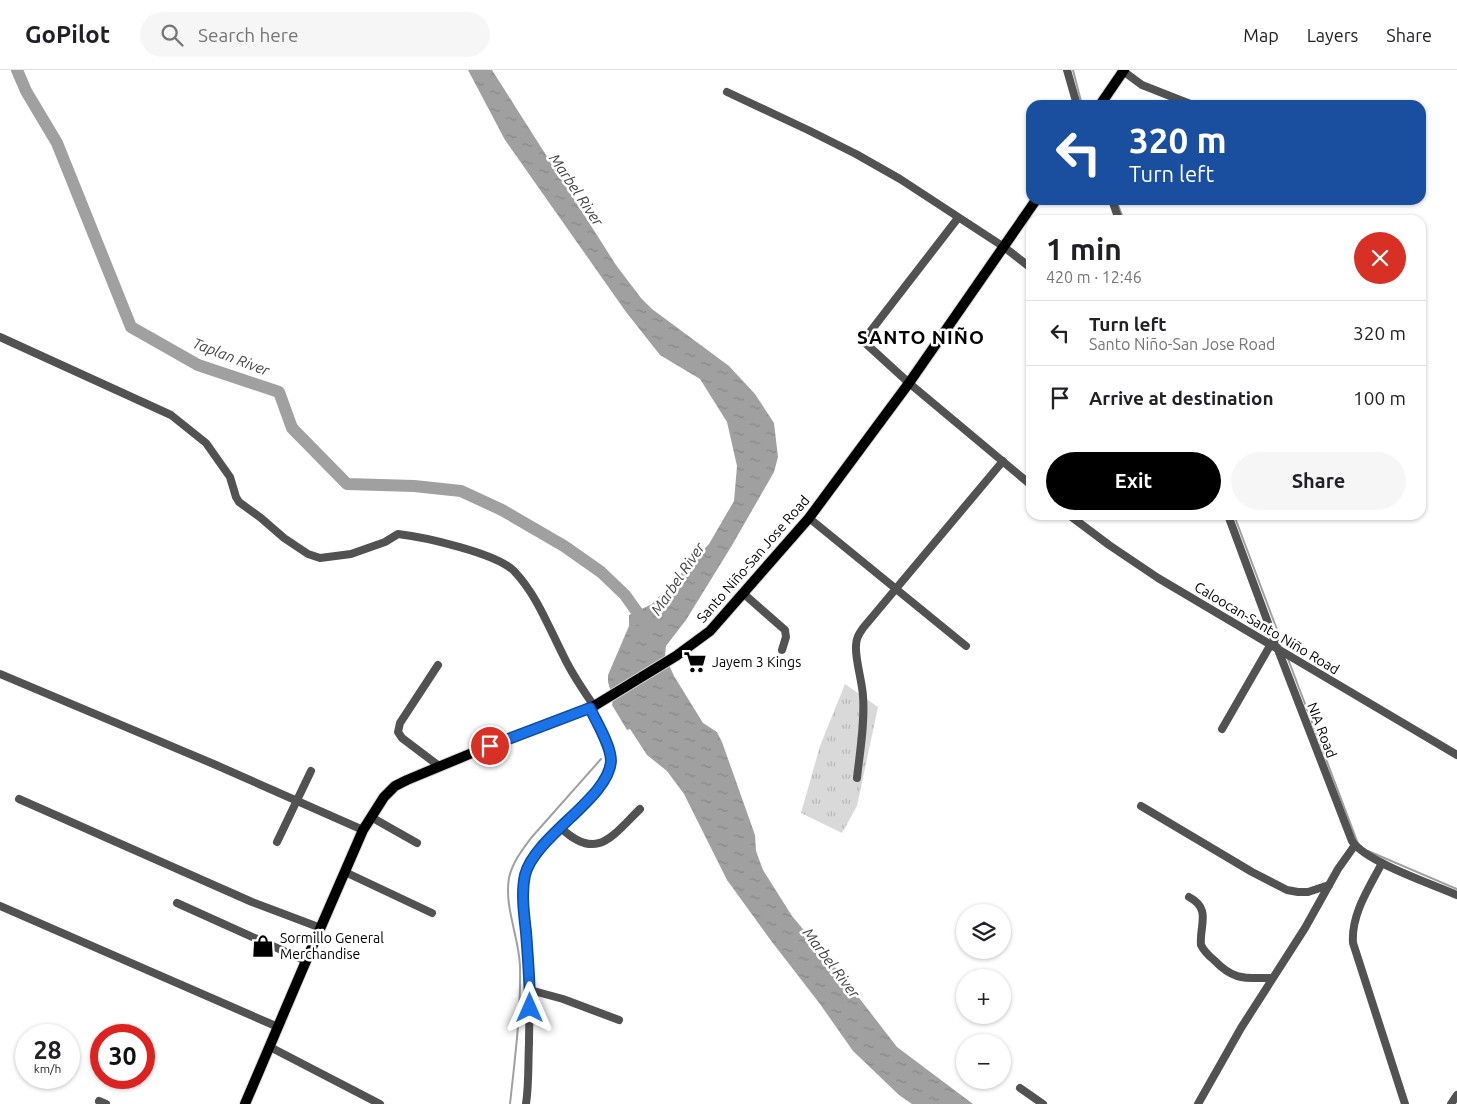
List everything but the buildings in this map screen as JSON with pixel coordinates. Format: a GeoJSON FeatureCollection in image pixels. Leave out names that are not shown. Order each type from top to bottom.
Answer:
{"type":"FeatureCollection","features":[{"type":"Feature","properties":{"kind":"main road"},"geometry":{"type":"LineString","coordinates":[[1103,100],[1123,71]]}},
{"type":"Feature","properties":{"kind":"main road","name":"Santo Niño-San Jose Road"},"geometry":{"type":"LineString","coordinates":[[246,1104],[363,830],[384,797],[395,786],[439,766],[592,707],[676,656],[710,631],[809,518],[909,383],[1033,205]]}},
{"type":"Feature","properties":{"kind":"street"},"geometry":{"type":"LineString","coordinates":[[1067,70],[1076,100]]}},
{"type":"Feature","properties":{"kind":"street"},"geometry":{"type":"LineString","coordinates":[[1123,71],[1142,85],[1180,100]]}},
{"type":"Feature","properties":{"kind":"street"},"geometry":{"type":"LineString","coordinates":[[727,92],[856,154],[900,179],[1004,247],[1026,264]]}},
{"type":"Feature","properties":{"kind":"street"},"geometry":{"type":"LineString","coordinates":[[958,218],[863,341],[909,383],[1026,481]]}},
{"type":"Feature","properties":{"kind":"street"},"geometry":{"type":"LineString","coordinates":[[0,337],[171,415],[210,447],[230,477],[239,502],[284,538],[308,554],[320,558],[351,554],[385,542],[398,534],[430,540],[496,559],[513,570],[530,591],[544,614],[564,658],[592,707],[611,761],[600,786],[535,856],[525,875],[524,912],[530,990],[526,1104]]}},
{"type":"Feature","properties":{"kind":"street"},"geometry":{"type":"LineString","coordinates":[[857,778],[864,705],[862,680],[855,648],[857,638],[863,628],[1003,461]]}},
{"type":"Feature","properties":{"kind":"street"},"geometry":{"type":"LineString","coordinates":[[809,518],[966,646]]}},
{"type":"Feature","properties":{"kind":"street","name":"Caloocan-Santo Niño Road"},"geometry":{"type":"LineString","coordinates":[[1076,520],[1158,578],[1457,755]]}},
{"type":"Feature","properties":{"kind":"street","name":"NIA Road"},"geometry":{"type":"LineString","coordinates":[[1230,520],[1274,646],[1355,845]]}},
{"type":"Feature","properties":{"kind":"street"},"geometry":{"type":"LineString","coordinates":[[744,594],[785,630],[786,637],[782,650]]}},
{"type":"Feature","properties":{"kind":"street"},"geometry":{"type":"LineString","coordinates":[[1222,729],[1274,646]]}},
{"type":"Feature","properties":{"kind":"street"},"geometry":{"type":"LineString","coordinates":[[438,665],[400,723],[398,732],[402,738],[439,766]]}},
{"type":"Feature","properties":{"kind":"street"},"geometry":{"type":"LineString","coordinates":[[0,674],[363,830]]}},
{"type":"Feature","properties":{"kind":"street"},"geometry":{"type":"LineString","coordinates":[[277,842],[311,771]]}},
{"type":"Feature","properties":{"kind":"street"},"geometry":{"type":"LineString","coordinates":[[18,799],[252,902],[321,928]]}},
{"type":"Feature","properties":{"kind":"street"},"geometry":{"type":"LineString","coordinates":[[1141,806],[1286,890],[1308,892],[1329,885]]}},
{"type":"Feature","properties":{"kind":"street"},"geometry":{"type":"LineString","coordinates":[[561,828],[577,842],[588,845],[598,844],[609,839],[640,809]]}},
{"type":"Feature","properties":{"kind":"street"},"geometry":{"type":"LineString","coordinates":[[371,817],[417,843]]}},
{"type":"Feature","properties":{"kind":"street"},"geometry":{"type":"LineString","coordinates":[[1198,1104],[1241,1028],[1355,845],[1382,863],[1457,895]]}},
{"type":"Feature","properties":{"kind":"street"},"geometry":{"type":"LineString","coordinates":[[1382,863],[1358,910],[1354,926],[1353,943],[1405,1104]]}},
{"type":"Feature","properties":{"kind":"street"},"geometry":{"type":"LineString","coordinates":[[345,872],[432,913]]}},
{"type":"Feature","properties":{"kind":"street"},"geometry":{"type":"LineString","coordinates":[[1189,897],[1199,904],[1202,910],[1201,945],[1225,972],[1239,976],[1272,978]]}},
{"type":"Feature","properties":{"kind":"street"},"geometry":{"type":"LineString","coordinates":[[177,903],[306,961]]}},
{"type":"Feature","properties":{"kind":"street"},"geometry":{"type":"LineString","coordinates":[[0,906],[278,1027]]}},
{"type":"Feature","properties":{"kind":"street"},"geometry":{"type":"LineString","coordinates":[[530,990],[563,999],[619,1020]]}},
{"type":"Feature","properties":{"kind":"street"},"geometry":{"type":"LineString","coordinates":[[270,1047],[380,1104]]}},
{"type":"Feature","properties":{"kind":"street"},"geometry":{"type":"LineString","coordinates":[[1020,1088],[1043,1104]]}},
{"type":"Feature","properties":{"kind":"street"},"geometry":{"type":"LineString","coordinates":[[1452,1104],[1457,1095]]}},
{"type":"Feature","properties":{"kind":"green space"},"geometry":{"type":"Polygon","coordinates":[[[845,684],[878,707],[857,806],[842,833],[801,813],[820,746],[845,684]]]}},
{"type":"Feature","properties":{"kind":"water","name":"Marbel River"},"geometry":{"type":"Polygon","coordinates":[[[468,70],[492,70],[616,265],[641,298],[652,309],[729,366],[755,394],[774,423],[778,457],[774,472],[686,620],[666,646],[665,656],[674,676],[703,723],[717,732],[722,742],[755,835],[756,851],[763,870],[792,916],[839,972],[897,1047],[973,1104],[912,1104],[899,1095],[853,1051],[727,880],[684,794],[667,771],[647,755],[630,729],[627,730],[612,705],[613,699],[608,675],[629,626],[629,615],[652,604],[709,544],[734,501],[737,466],[727,422],[700,379],[660,355],[626,312],[505,140],[468,70]]]}},
{"type":"Feature","properties":{"kind":"waterway","name":"Taplan River"},"geometry":{"type":"LineString","coordinates":[[17,70],[26,91],[57,143],[131,327],[198,365],[279,392],[292,428],[347,484],[414,486],[461,491],[502,510],[564,546],[601,572],[625,595],[647,626]]}},
{"type":"Feature","properties":{"kind":"waterway"},"geometry":{"type":"LineString","coordinates":[[1073,70],[1081,100]]}},
{"type":"Feature","properties":{"kind":"waterway"},"geometry":{"type":"LineString","coordinates":[[1118,205],[1122,215]]}},
{"type":"Feature","properties":{"kind":"waterway"},"geometry":{"type":"LineString","coordinates":[[1236,520],[1279,635]]}},
{"type":"Feature","properties":{"kind":"waterway"},"geometry":{"type":"LineString","coordinates":[[1288,659],[1357,841]]}},
{"type":"Feature","properties":{"kind":"waterway"},"geometry":{"type":"LineString","coordinates":[[510,1104],[520,1000],[519,955],[508,900],[510,872],[531,838],[601,759]]}},
{"type":"Feature","properties":{"kind":"waterway"},"geometry":{"type":"LineString","coordinates":[[1368,851],[1457,889]]}},
{"type":"Feature","properties":{"kind":"place","name":"Jayem 3 Kings"},"geometry":{"type":"Point","coordinates":[695,662]}},
{"type":"Feature","properties":{"kind":"place","name":"Sormillo General Merchandise"},"geometry":{"type":"Point","coordinates":[263,946]}},
{"type":"Feature","properties":{"kind":"district","name":"SANTO NIÑO"},"geometry":{"type":"Point","coordinates":[921,337]}},
{"type":"Feature","properties":{"kind":"route"},"geometry":{"type":"LineString","coordinates":[[490,746],[590,708],[610,754],[611,761],[606,778],[535,856],[525,875],[524,912],[530,978],[530,1008]]}}]}
